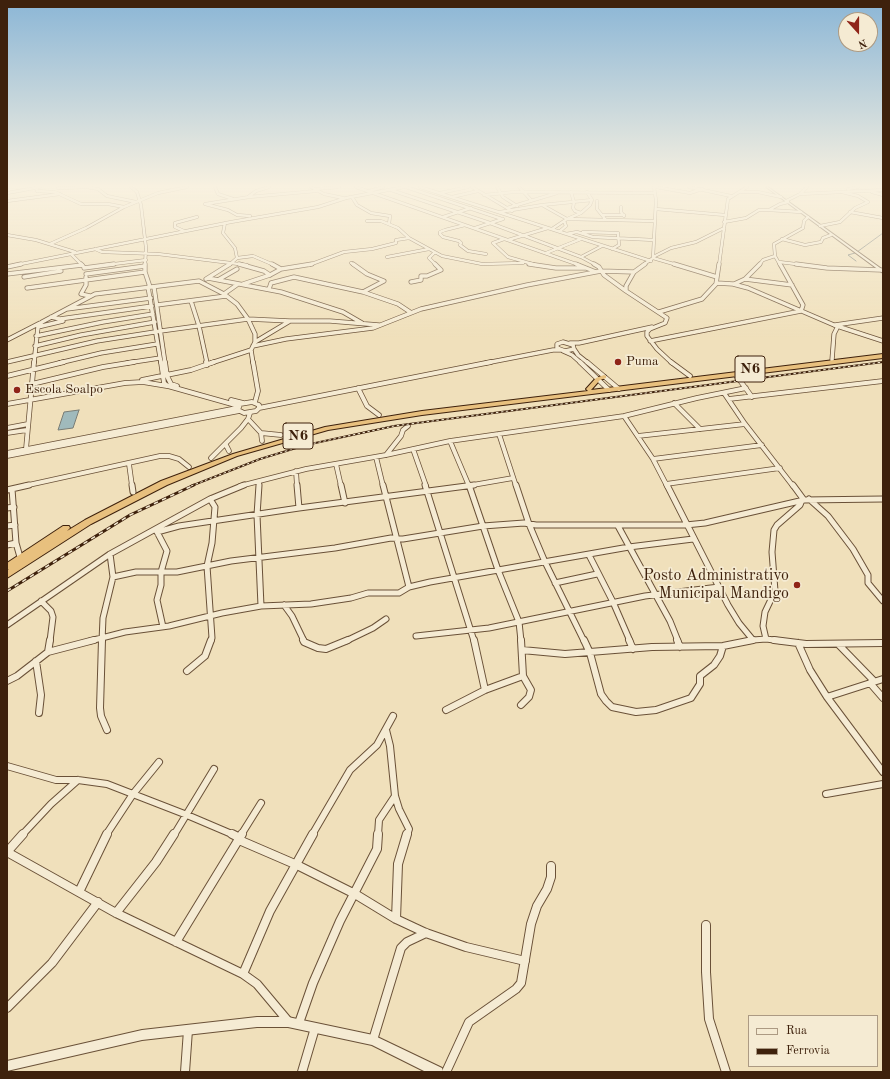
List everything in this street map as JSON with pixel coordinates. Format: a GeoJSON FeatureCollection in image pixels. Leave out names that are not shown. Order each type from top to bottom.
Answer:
{"type":"FeatureCollection","features":[{"type":"Feature","properties":{"kind":"highway","name":"N6"},"geometry":{"type":"LineString","coordinates":[[7,575],[63,537],[120,504],[199,468],[296,436],[360,422],[607,389],[690,376],[883,355]]}},
{"type":"Feature","properties":{"kind":"highway","name":"N6"},"geometry":{"type":"LineString","coordinates":[[618,387],[736,375],[883,355]]}},
{"type":"Feature","properties":{"kind":"highway"},"geometry":{"type":"LineString","coordinates":[[589,389],[597,380],[604,377]]}},
{"type":"Feature","properties":{"kind":"highway","name":"N6"},"geometry":{"type":"LineString","coordinates":[[7,566],[86,517],[133,492],[211,458],[227,448],[262,441],[341,421],[379,415],[589,389],[607,389]]}},
{"type":"Feature","properties":{"kind":"street"},"geometry":{"type":"LineString","coordinates":[[27,237],[76,253]]}},
{"type":"Feature","properties":{"kind":"street"},"geometry":{"type":"LineString","coordinates":[[50,244],[65,237]]}},
{"type":"Feature","properties":{"kind":"street"},"geometry":{"type":"LineString","coordinates":[[7,267],[153,237]]}},
{"type":"Feature","properties":{"kind":"street"},"geometry":{"type":"LineString","coordinates":[[226,237],[235,248],[237,258]]}},
{"type":"Feature","properties":{"kind":"street"},"geometry":{"type":"LineString","coordinates":[[443,237],[462,243],[460,245],[467,251],[486,254]]}},
{"type":"Feature","properties":{"kind":"street"},"geometry":{"type":"LineString","coordinates":[[500,237],[597,272]]}},
{"type":"Feature","properties":{"kind":"street"},"geometry":{"type":"LineString","coordinates":[[508,240],[516,237]]}},
{"type":"Feature","properties":{"kind":"street"},"geometry":{"type":"LineString","coordinates":[[529,237],[581,257],[599,267],[601,272],[667,318],[667,320],[647,332],[647,336],[650,342],[677,368],[690,376]]}},
{"type":"Feature","properties":{"kind":"street"},"geometry":{"type":"LineString","coordinates":[[576,237],[612,249],[717,277]]}},
{"type":"Feature","properties":{"kind":"street"},"geometry":{"type":"LineString","coordinates":[[598,237],[654,240],[653,259]]}},
{"type":"Feature","properties":{"kind":"street"},"geometry":{"type":"LineString","coordinates":[[626,290],[626,286],[634,272],[653,259],[671,248],[696,242],[705,237]]}},
{"type":"Feature","properties":{"kind":"street"},"geometry":{"type":"LineString","coordinates":[[659,312],[702,299],[717,283],[723,237]]}},
{"type":"Feature","properties":{"kind":"street"},"geometry":{"type":"LineString","coordinates":[[786,237],[774,244],[775,256],[803,306],[801,311]]}},
{"type":"Feature","properties":{"kind":"street"},"geometry":{"type":"LineString","coordinates":[[782,239],[805,245],[821,242],[825,237]]}},
{"type":"Feature","properties":{"kind":"street"},"geometry":{"type":"LineString","coordinates":[[834,237],[882,270]]}},
{"type":"Feature","properties":{"kind":"street"},"geometry":{"type":"LineString","coordinates":[[243,284],[270,275],[280,269],[310,265],[344,252],[372,249],[396,243],[396,240],[409,238],[429,248],[434,253],[449,258],[482,264],[523,263],[556,268],[587,268]]}},
{"type":"Feature","properties":{"kind":"street"},"geometry":{"type":"LineString","coordinates":[[145,239],[145,272],[155,294],[154,308],[161,334],[168,380],[175,385],[243,403],[257,405],[358,388],[553,350],[574,348],[579,343]]}},
{"type":"Feature","properties":{"kind":"street"},"geometry":{"type":"LineString","coordinates":[[504,239],[493,243],[508,257],[523,263]]}},
{"type":"Feature","properties":{"kind":"street"},"geometry":{"type":"LineString","coordinates":[[546,253],[581,239]]}},
{"type":"Feature","properties":{"kind":"street"},"geometry":{"type":"LineString","coordinates":[[612,249],[619,245],[619,239]]}},
{"type":"Feature","properties":{"kind":"street"},"geometry":{"type":"LineString","coordinates":[[581,257],[602,246]]}},
{"type":"Feature","properties":{"kind":"street"},"geometry":{"type":"LineString","coordinates":[[387,257],[429,248]]}},
{"type":"Feature","properties":{"kind":"street"},"geometry":{"type":"LineString","coordinates":[[95,249],[102,252],[146,254],[248,266],[264,271],[270,275]]}},
{"type":"Feature","properties":{"kind":"street"},"geometry":{"type":"LineString","coordinates":[[411,282],[421,280],[421,276],[427,276],[441,270],[429,258],[434,253]]}},
{"type":"Feature","properties":{"kind":"street"},"geometry":{"type":"LineString","coordinates":[[71,254],[83,267],[86,274],[86,279],[81,294],[90,296]]}},
{"type":"Feature","properties":{"kind":"street"},"geometry":{"type":"LineString","coordinates":[[7,340],[90,296],[208,278],[237,258],[253,256],[280,269]]}},
{"type":"Feature","properties":{"kind":"street"},"geometry":{"type":"LineString","coordinates":[[733,284],[745,279],[763,260],[775,256]]}},
{"type":"Feature","properties":{"kind":"street"},"geometry":{"type":"LineString","coordinates":[[7,274],[146,260]]}},
{"type":"Feature","properties":{"kind":"street"},"geometry":{"type":"LineString","coordinates":[[779,262],[827,268],[882,270]]}},
{"type":"Feature","properties":{"kind":"street"},"geometry":{"type":"LineString","coordinates":[[351,263],[367,274],[384,281],[363,292]]}},
{"type":"Feature","properties":{"kind":"street"},"geometry":{"type":"LineString","coordinates":[[86,274],[145,266]]}},
{"type":"Feature","properties":{"kind":"street"},"geometry":{"type":"LineString","coordinates":[[24,277],[83,267]]}},
{"type":"Feature","properties":{"kind":"street"},"geometry":{"type":"LineString","coordinates":[[218,280],[237,269]]}},
{"type":"Feature","properties":{"kind":"street"},"geometry":{"type":"LineString","coordinates":[[28,288],[145,272]]}},
{"type":"Feature","properties":{"kind":"street"},"geometry":{"type":"LineString","coordinates":[[7,404],[167,376],[207,365],[253,346],[286,339],[364,330],[380,326],[410,312],[527,285],[597,272],[634,272]]}},
{"type":"Feature","properties":{"kind":"street"},"geometry":{"type":"LineString","coordinates":[[269,289],[271,283],[294,277],[363,292],[398,304],[410,312]]}},
{"type":"Feature","properties":{"kind":"street"},"geometry":{"type":"LineString","coordinates":[[208,278],[269,289],[343,312],[362,323]]}},
{"type":"Feature","properties":{"kind":"street"},"geometry":{"type":"LineString","coordinates":[[745,279],[792,285]]}},
{"type":"Feature","properties":{"kind":"street"},"geometry":{"type":"LineString","coordinates":[[199,280],[225,295],[237,304],[248,319],[255,334],[253,346],[258,386],[257,405]]}},
{"type":"Feature","properties":{"kind":"street"},"geometry":{"type":"LineString","coordinates":[[717,283],[733,284],[748,288],[836,326],[883,340]]}},
{"type":"Feature","properties":{"kind":"street"},"geometry":{"type":"LineString","coordinates":[[51,317],[60,319],[154,308],[225,295],[238,284]]}},
{"type":"Feature","properties":{"kind":"street"},"geometry":{"type":"LineString","coordinates":[[151,287],[162,377],[163,381],[168,386]]}},
{"type":"Feature","properties":{"kind":"street"},"geometry":{"type":"LineString","coordinates":[[154,308],[155,294]]}},
{"type":"Feature","properties":{"kind":"street"},"geometry":{"type":"LineString","coordinates":[[191,301],[199,326],[207,365]]}},
{"type":"Feature","properties":{"kind":"street"},"geometry":{"type":"LineString","coordinates":[[64,310],[154,308]]}},
{"type":"Feature","properties":{"kind":"street"},"geometry":{"type":"LineString","coordinates":[[36,336],[103,322],[154,308]]}},
{"type":"Feature","properties":{"kind":"street"},"geometry":{"type":"LineString","coordinates":[[35,346],[81,335],[154,308]]}},
{"type":"Feature","properties":{"kind":"street"},"geometry":{"type":"LineString","coordinates":[[650,342],[801,311]]}},
{"type":"Feature","properties":{"kind":"street"},"geometry":{"type":"LineString","coordinates":[[38,327],[79,317]]}},
{"type":"Feature","properties":{"kind":"street"},"geometry":{"type":"LineString","coordinates":[[836,326],[883,318]]}},
{"type":"Feature","properties":{"kind":"street"},"geometry":{"type":"LineString","coordinates":[[7,376],[101,354],[156,337],[161,334],[199,326],[248,319],[330,321],[380,326]]}},
{"type":"Feature","properties":{"kind":"street"},"geometry":{"type":"LineString","coordinates":[[253,346],[279,326],[290,321]]}},
{"type":"Feature","properties":{"kind":"street"},"geometry":{"type":"LineString","coordinates":[[26,449],[36,336],[38,327],[42,322]]}},
{"type":"Feature","properties":{"kind":"street"},"geometry":{"type":"LineString","coordinates":[[227,448],[257,405],[551,348],[559,343],[579,343],[657,326]]}},
{"type":"Feature","properties":{"kind":"street"},"geometry":{"type":"LineString","coordinates":[[832,360],[836,326]]}},
{"type":"Feature","properties":{"kind":"street"},"geometry":{"type":"LineString","coordinates":[[7,362],[98,342],[156,337],[161,334]]}},
{"type":"Feature","properties":{"kind":"street"},"geometry":{"type":"LineString","coordinates":[[570,343],[578,355],[618,387]]}},
{"type":"Feature","properties":{"kind":"street"},"geometry":{"type":"LineString","coordinates":[[556,346],[572,355],[607,389]]}},
{"type":"Feature","properties":{"kind":"street"},"geometry":{"type":"LineString","coordinates":[[32,384],[159,354],[164,351]]}},
{"type":"Feature","properties":{"kind":"street"},"geometry":{"type":"LineString","coordinates":[[160,363],[165,362]]}},
{"type":"Feature","properties":{"kind":"street"},"geometry":{"type":"LineString","coordinates":[[161,369],[166,368]]}},
{"type":"Feature","properties":{"kind":"street"},"geometry":{"type":"LineString","coordinates":[[736,375],[752,397]]}},
{"type":"Feature","properties":{"kind":"street"},"geometry":{"type":"LineString","coordinates":[[729,399],[883,381]]}},
{"type":"Feature","properties":{"kind":"street"},"geometry":{"type":"LineString","coordinates":[[125,383],[143,382],[168,386],[250,413]]}},
{"type":"Feature","properties":{"kind":"street"},"geometry":{"type":"LineString","coordinates":[[358,388],[367,406],[379,415]]}},
{"type":"Feature","properties":{"kind":"street"},"geometry":{"type":"LineString","coordinates":[[7,625],[110,554],[210,499],[236,487],[296,471],[450,442],[624,416],[674,403],[746,388]]}},
{"type":"Feature","properties":{"kind":"street"},"geometry":{"type":"LineString","coordinates":[[724,393],[744,424],[805,500],[828,516],[853,549],[868,575],[868,583],[883,601]]}},
{"type":"Feature","properties":{"kind":"street"},"geometry":{"type":"LineString","coordinates":[[7,456],[238,408],[243,403]]}},
{"type":"Feature","properties":{"kind":"street"},"geometry":{"type":"LineString","coordinates":[[674,403],[700,429]]}},
{"type":"Feature","properties":{"kind":"street"},"geometry":{"type":"LineString","coordinates":[[7,453],[238,408]]}},
{"type":"Feature","properties":{"kind":"street"},"geometry":{"type":"LineString","coordinates":[[624,416],[653,459],[693,540],[739,623],[753,640]]}},
{"type":"Feature","properties":{"kind":"street"},"geometry":{"type":"LineString","coordinates":[[248,418],[260,433],[262,441]]}},
{"type":"Feature","properties":{"kind":"street"},"geometry":{"type":"LineString","coordinates":[[7,428],[28,424]]}},
{"type":"Feature","properties":{"kind":"street"},"geometry":{"type":"LineString","coordinates":[[638,436],[744,424]]}},
{"type":"Feature","properties":{"kind":"street"},"geometry":{"type":"LineString","coordinates":[[386,455],[401,436],[403,430],[408,426]]}},
{"type":"Feature","properties":{"kind":"street"},"geometry":{"type":"LineString","coordinates":[[7,433],[27,430]]}},
{"type":"Feature","properties":{"kind":"street"},"geometry":{"type":"LineString","coordinates":[[260,433],[281,435]]}},
{"type":"Feature","properties":{"kind":"street"},"geometry":{"type":"LineString","coordinates":[[499,434],[529,524],[545,562],[590,653],[601,694],[612,707],[636,712],[656,710],[691,698],[700,684],[700,676],[714,665],[720,656],[723,646]]}},
{"type":"Feature","properties":{"kind":"street"},"geometry":{"type":"LineString","coordinates":[[450,442],[469,486],[498,570],[519,622],[523,676],[531,690],[529,697],[521,705]]}},
{"type":"Feature","properties":{"kind":"street"},"geometry":{"type":"LineString","coordinates":[[653,459],[762,445]]}},
{"type":"Feature","properties":{"kind":"street"},"geometry":{"type":"LineString","coordinates":[[413,449],[442,531],[454,578],[472,630],[485,690]]}},
{"type":"Feature","properties":{"kind":"street"},"geometry":{"type":"LineString","coordinates":[[20,557],[16,543],[14,507],[10,490],[129,464],[146,458],[169,456],[179,459],[189,467]]}},
{"type":"Feature","properties":{"kind":"street"},"geometry":{"type":"LineString","coordinates":[[376,457],[385,498],[409,587]]}},
{"type":"Feature","properties":{"kind":"street"},"geometry":{"type":"LineString","coordinates":[[129,464],[133,492]]}},
{"type":"Feature","properties":{"kind":"street"},"geometry":{"type":"LineString","coordinates":[[336,464],[345,503]]}},
{"type":"Feature","properties":{"kind":"street"},"geometry":{"type":"LineString","coordinates":[[666,484],[780,468]]}},
{"type":"Feature","properties":{"kind":"street"},"geometry":{"type":"LineString","coordinates":[[296,471],[299,508]]}},
{"type":"Feature","properties":{"kind":"street"},"geometry":{"type":"LineString","coordinates":[[156,530],[299,508],[428,492],[513,478]]}},
{"type":"Feature","properties":{"kind":"street"},"geometry":{"type":"LineString","coordinates":[[259,481],[257,515],[261,606]]}},
{"type":"Feature","properties":{"kind":"street"},"geometry":{"type":"LineString","coordinates":[[186,671],[205,656],[212,638],[207,566],[215,521],[214,507],[210,499]]}},
{"type":"Feature","properties":{"kind":"street"},"geometry":{"type":"LineString","coordinates":[[113,577],[136,572],[177,572],[259,558],[317,551],[483,526],[524,522],[536,526],[686,525],[705,523],[805,500],[883,499]]}},
{"type":"Feature","properties":{"kind":"street"},"geometry":{"type":"LineString","coordinates":[[766,639],[763,626],[765,612],[775,591],[772,552],[774,530],[805,500]]}},
{"type":"Feature","properties":{"kind":"street"},"geometry":{"type":"LineString","coordinates":[[7,508],[14,507]]}},
{"type":"Feature","properties":{"kind":"street"},"geometry":{"type":"LineString","coordinates":[[7,526],[15,524]]}},
{"type":"Feature","properties":{"kind":"street"},"geometry":{"type":"LineString","coordinates":[[618,526],[657,595],[670,621],[680,647]]}},
{"type":"Feature","properties":{"kind":"street"},"geometry":{"type":"LineString","coordinates":[[156,530],[167,551],[161,572],[161,585],[157,600],[163,627]]}},
{"type":"Feature","properties":{"kind":"street"},"geometry":{"type":"LineString","coordinates":[[7,681],[17,676],[48,652],[125,632],[163,627],[211,615],[261,606],[311,604],[351,598],[368,593],[399,594],[409,587],[454,578],[589,556],[630,547],[693,540]]}},
{"type":"Feature","properties":{"kind":"street"},"geometry":{"type":"LineString","coordinates":[[7,545],[16,543]]}},
{"type":"Feature","properties":{"kind":"street"},"geometry":{"type":"LineString","coordinates":[[108,730],[101,716],[100,708],[104,637],[103,618],[113,577],[110,554]]}},
{"type":"Feature","properties":{"kind":"street"},"geometry":{"type":"LineString","coordinates":[[589,556],[597,574],[613,602],[633,649]]}},
{"type":"Feature","properties":{"kind":"street"},"geometry":{"type":"LineString","coordinates":[[555,582],[597,574]]}},
{"type":"Feature","properties":{"kind":"street"},"geometry":{"type":"LineString","coordinates":[[416,636],[472,630],[519,622],[613,602],[719,587]]}},
{"type":"Feature","properties":{"kind":"street"},"geometry":{"type":"LineString","coordinates":[[41,601],[51,611],[53,617],[48,652]]}},
{"type":"Feature","properties":{"kind":"street"},"geometry":{"type":"LineString","coordinates":[[284,605],[292,616],[304,642],[318,648],[335,646],[373,628],[386,619]]}},
{"type":"Feature","properties":{"kind":"street"},"geometry":{"type":"LineString","coordinates":[[522,650],[566,654],[590,653],[633,649],[723,646],[766,639],[798,643],[883,643]]}},
{"type":"Feature","properties":{"kind":"street"},"geometry":{"type":"LineString","coordinates":[[798,643],[807,665],[827,697],[883,772]]}},
{"type":"Feature","properties":{"kind":"street"},"geometry":{"type":"LineString","coordinates":[[838,644],[872,682],[883,698]]}},
{"type":"Feature","properties":{"kind":"street"},"geometry":{"type":"LineString","coordinates":[[36,661],[41,695],[39,713]]}},
{"type":"Feature","properties":{"kind":"street"},"geometry":{"type":"LineString","coordinates":[[446,710],[485,690],[523,676]]}},
{"type":"Feature","properties":{"kind":"street"},"geometry":{"type":"LineString","coordinates":[[827,697],[883,679]]}},
{"type":"Feature","properties":{"kind":"street"},"geometry":{"type":"LineString","coordinates":[[243,974],[270,910],[350,770],[378,744],[393,716]]}},
{"type":"Feature","properties":{"kind":"street"},"geometry":{"type":"LineString","coordinates":[[386,730],[390,746],[395,796],[409,829],[398,864],[396,919]]}},
{"type":"Feature","properties":{"kind":"street"},"geometry":{"type":"LineString","coordinates":[[79,892],[108,830],[133,794],[160,762]]}},
{"type":"Feature","properties":{"kind":"street"},"geometry":{"type":"LineString","coordinates":[[7,766],[56,780],[78,780],[107,784],[187,815],[297,865],[355,894],[396,919],[426,933],[466,947],[526,960]]}},
{"type":"Feature","properties":{"kind":"street"},"geometry":{"type":"LineString","coordinates":[[116,913],[156,862],[187,815],[214,769]]}},
{"type":"Feature","properties":{"kind":"street"},"geometry":{"type":"LineString","coordinates":[[78,780],[51,804],[7,852],[116,913],[243,974],[257,984],[293,1022]]}},
{"type":"Feature","properties":{"kind":"street"},"geometry":{"type":"LineString","coordinates":[[826,794],[883,784]]}},
{"type":"Feature","properties":{"kind":"street"},"geometry":{"type":"LineString","coordinates":[[293,1022],[313,983],[340,921],[377,849],[379,820],[395,796]]}},
{"type":"Feature","properties":{"kind":"street"},"geometry":{"type":"LineString","coordinates":[[176,942],[261,803]]}},
{"type":"Feature","properties":{"kind":"street"},"geometry":{"type":"LineString","coordinates":[[446,1072],[469,1022],[516,989],[522,978],[531,924],[537,906],[546,890],[551,876],[551,866]]}},
{"type":"Feature","properties":{"kind":"street"},"geometry":{"type":"LineString","coordinates":[[7,1008],[52,963],[98,902]]}},
{"type":"Feature","properties":{"kind":"street"},"geometry":{"type":"LineString","coordinates":[[706,925],[706,972],[709,1019],[726,1072]]}},
{"type":"Feature","properties":{"kind":"street"},"geometry":{"type":"LineString","coordinates":[[373,1040],[401,948],[408,942],[426,933]]}},
{"type":"Feature","properties":{"kind":"street"},"geometry":{"type":"LineString","coordinates":[[7,1070],[7,1066],[142,1035],[256,1022],[293,1022],[373,1040],[438,1072]]}},
{"type":"Feature","properties":{"kind":"street"},"geometry":{"type":"LineString","coordinates":[[302,1072],[316,1027]]}},
{"type":"Feature","properties":{"kind":"street"},"geometry":{"type":"LineString","coordinates":[[185,1072],[188,1030]]}},
{"type":"Feature","properties":{"kind":"water"},"geometry":{"type":"Polygon","coordinates":[[[79,410],[73,428],[58,430],[64,412],[79,410]]]}},
{"type":"Feature","properties":{"kind":"waterway"},"geometry":{"type":"LineString","coordinates":[[857,252],[877,237]]}},
{"type":"Feature","properties":{"kind":"waterway"},"geometry":{"type":"LineString","coordinates":[[855,253],[848,255],[856,261]]}},
{"type":"Feature","properties":{"kind":"railway"},"geometry":{"type":"LineString","coordinates":[[191,486],[260,459],[306,445],[394,426],[883,362]]}},
{"type":"Feature","properties":{"kind":"railway"},"geometry":{"type":"LineString","coordinates":[[7,591],[130,515],[194,485]]}},
{"type":"Feature","properties":{"kind":"place","name":"Puma"},"geometry":{"type":"Point","coordinates":[618,362]}},
{"type":"Feature","properties":{"kind":"place","name":"Escola Soalpo"},"geometry":{"type":"Point","coordinates":[17,390]}},
{"type":"Feature","properties":{"kind":"place","name":"Posto Administrativo Municipal Mandigo"},"geometry":{"type":"Point","coordinates":[797,585]}}]}
